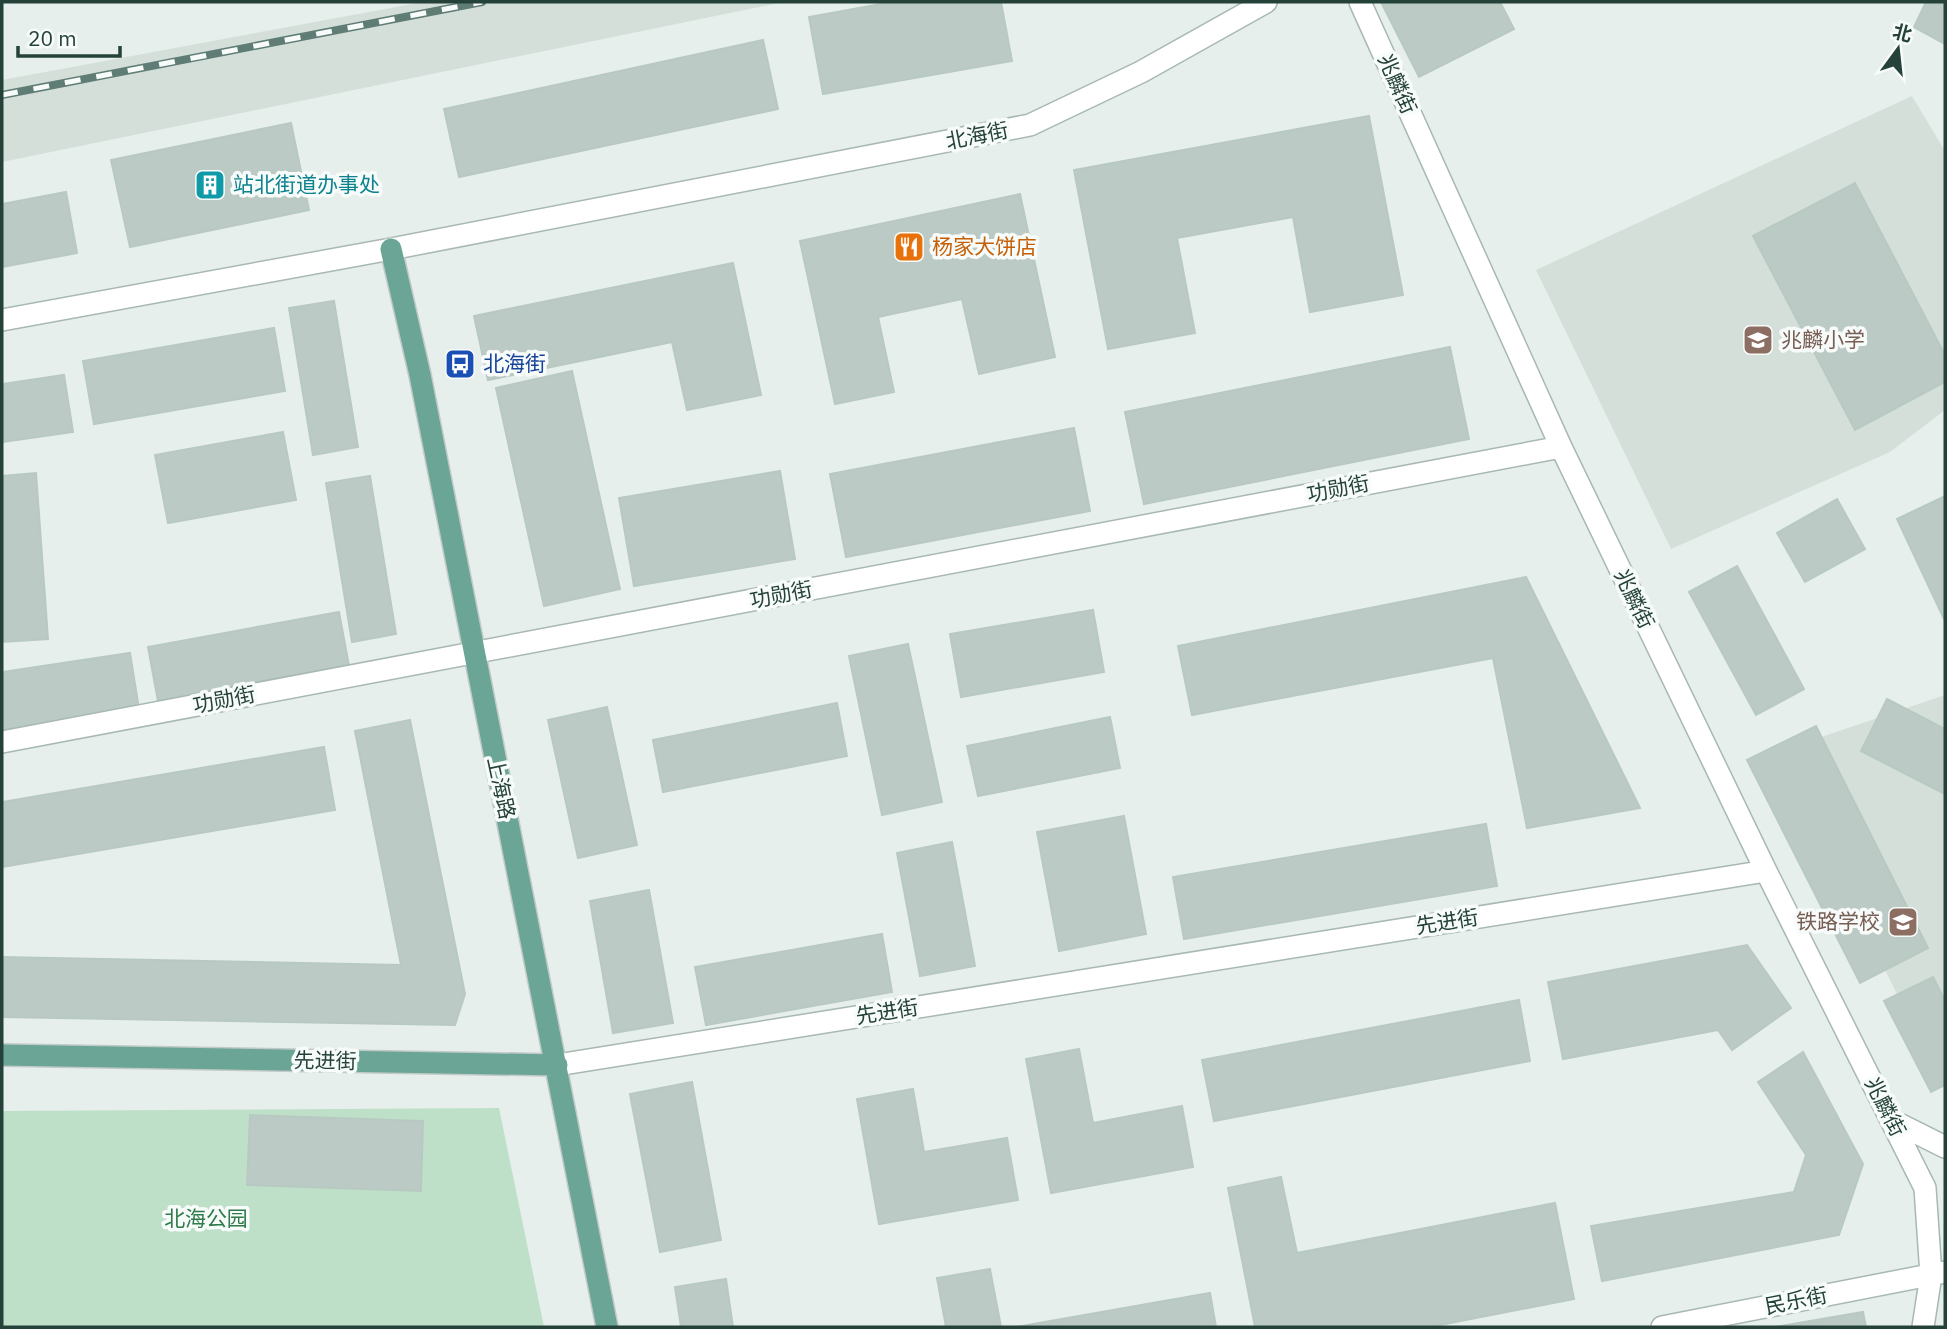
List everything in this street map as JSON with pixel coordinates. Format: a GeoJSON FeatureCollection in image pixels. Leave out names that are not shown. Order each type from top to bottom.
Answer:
{"type":"FeatureCollection","features":[{"type":"Feature","properties":{"kind":"main road","name":"上海路"},"geometry":{"type":"LineString","coordinates":[[391,249],[420,375],[607,1327]]}},
{"type":"Feature","properties":{"kind":"main road","name":"先进街"},"geometry":{"type":"LineString","coordinates":[[2,1055],[557,1065]]}},
{"type":"Feature","properties":{"kind":"street","name":"北海街"},"geometry":{"type":"LineString","coordinates":[[2,320],[391,249],[1030,125],[1142,72],[1266,2]]}},
{"type":"Feature","properties":{"kind":"street","name":"兆麟街"},"geometry":{"type":"LineString","coordinates":[[1360,2],[1561,447],[1766,871],[1925,1188],[1938,1273]]}},
{"type":"Feature","properties":{"kind":"street","name":"功勋街"},"geometry":{"type":"LineString","coordinates":[[2,741],[1561,447]]}},
{"type":"Feature","properties":{"kind":"street","name":"先进街"},"geometry":{"type":"LineString","coordinates":[[557,1065],[1766,871]]}},
{"type":"Feature","properties":{"kind":"street"},"geometry":{"type":"LineString","coordinates":[[1891,1120],[1945,1147]]}},
{"type":"Feature","properties":{"kind":"street"},"geometry":{"type":"LineString","coordinates":[[1923,1327],[1938,1273]]}},
{"type":"Feature","properties":{"kind":"street","name":"民乐街"},"geometry":{"type":"LineString","coordinates":[[1662,1327],[1938,1273]]}},
{"type":"Feature","properties":{"kind":"shaded area"},"geometry":{"type":"Polygon","coordinates":[[[423,2],[784,2],[2,162],[2,80],[423,2]]]}},
{"type":"Feature","properties":{"kind":"shaded area","name":"兆麟小学"},"geometry":{"type":"Polygon","coordinates":[[[1912,96],[1945,151],[1945,410],[1890,452],[1671,549],[1536,270],[1912,96]]]}},
{"type":"Feature","properties":{"kind":"shaded area","name":"铁路学校"},"geometry":{"type":"Polygon","coordinates":[[[1945,695],[1945,1091],[1777,752],[1945,695]]]}},
{"type":"Feature","properties":{"kind":"green space","name":"北海公园"},"geometry":{"type":"Polygon","coordinates":[[[499,1108],[544,1327],[2,1327],[2,1111],[499,1108]]]}},
{"type":"Feature","properties":{"kind":"building"},"geometry":{"type":"Polygon","coordinates":[[[892,2],[1001,2],[1012,61],[823,94],[809,17],[892,2]]]}},
{"type":"Feature","properties":{"kind":"building"},"geometry":{"type":"Polygon","coordinates":[[[1381,2],[1500,2],[1514,29],[1419,77],[1381,2]]]}},
{"type":"Feature","properties":{"kind":"building"},"geometry":{"type":"Polygon","coordinates":[[[1926,2],[1945,2],[1945,44],[1914,27],[1926,2]]]}},
{"type":"Feature","properties":{"kind":"building"},"geometry":{"type":"Polygon","coordinates":[[[763,40],[778,109],[459,177],[444,109],[763,40]]]}},
{"type":"Feature","properties":{"kind":"building"},"geometry":{"type":"Polygon","coordinates":[[[1369,116],[1403,295],[1310,312],[1293,217],[1177,238],[1195,333],[1108,349],[1074,170],[1369,116]]]}},
{"type":"Feature","properties":{"kind":"building","name":"站北街道办事处"},"geometry":{"type":"Polygon","coordinates":[[[291,123],[309,210],[130,247],[111,160],[291,123]]]}},
{"type":"Feature","properties":{"kind":"building"},"geometry":{"type":"Polygon","coordinates":[[[1855,183],[1945,355],[1945,382],[1855,430],[1753,236],[1855,183]]]}},
{"type":"Feature","properties":{"kind":"building"},"geometry":{"type":"Polygon","coordinates":[[[66,192],[77,253],[2,267],[2,204],[66,192]]]}},
{"type":"Feature","properties":{"kind":"building"},"geometry":{"type":"Polygon","coordinates":[[[1020,194],[1055,357],[979,374],[962,299],[878,317],[894,392],[835,404],[800,241],[1020,194]]]}},
{"type":"Feature","properties":{"kind":"building"},"geometry":{"type":"Polygon","coordinates":[[[733,263],[761,395],[687,410],[672,342],[488,380],[474,316],[733,263]]]}},
{"type":"Feature","properties":{"kind":"building"},"geometry":{"type":"Polygon","coordinates":[[[334,301],[358,447],[313,455],[289,308],[334,301]]]}},
{"type":"Feature","properties":{"kind":"building"},"geometry":{"type":"Polygon","coordinates":[[[274,328],[285,391],[94,424],[83,361],[274,328]]]}},
{"type":"Feature","properties":{"kind":"building"},"geometry":{"type":"Polygon","coordinates":[[[1450,347],[1469,439],[1144,504],[1125,412],[1450,347]]]}},
{"type":"Feature","properties":{"kind":"building"},"geometry":{"type":"Polygon","coordinates":[[[572,371],[620,589],[544,606],[496,388],[572,371]]]}},
{"type":"Feature","properties":{"kind":"building"},"geometry":{"type":"Polygon","coordinates":[[[64,375],[73,432],[2,442],[2,384],[64,375]]]}},
{"type":"Feature","properties":{"kind":"building"},"geometry":{"type":"Polygon","coordinates":[[[1074,428],[1090,511],[846,557],[830,474],[1074,428]]]}},
{"type":"Feature","properties":{"kind":"building"},"geometry":{"type":"Polygon","coordinates":[[[283,432],[296,500],[168,523],[155,455],[283,432]]]}},
{"type":"Feature","properties":{"kind":"building"},"geometry":{"type":"Polygon","coordinates":[[[780,471],[795,559],[634,586],[619,498],[780,471]]]}},
{"type":"Feature","properties":{"kind":"building"},"geometry":{"type":"Polygon","coordinates":[[[36,473],[48,639],[2,642],[2,476],[36,473]]]}},
{"type":"Feature","properties":{"kind":"building"},"geometry":{"type":"Polygon","coordinates":[[[370,476],[396,634],[352,642],[326,483],[370,476]]]}},
{"type":"Feature","properties":{"kind":"building"},"geometry":{"type":"Polygon","coordinates":[[[1945,496],[1945,621],[1897,519],[1945,496]]]}},
{"type":"Feature","properties":{"kind":"building"},"geometry":{"type":"Polygon","coordinates":[[[1837,499],[1865,549],[1805,582],[1777,533],[1837,499]]]}},
{"type":"Feature","properties":{"kind":"building"},"geometry":{"type":"Polygon","coordinates":[[[1737,566],[1804,689],[1756,715],[1689,592],[1737,566]]]}},
{"type":"Feature","properties":{"kind":"building"},"geometry":{"type":"Polygon","coordinates":[[[1526,577],[1640,808],[1527,828],[1493,658],[1192,715],[1178,646],[1526,577]]]}},
{"type":"Feature","properties":{"kind":"building"},"geometry":{"type":"Polygon","coordinates":[[[1093,610],[1104,672],[961,697],[950,634],[1093,610]]]}},
{"type":"Feature","properties":{"kind":"building"},"geometry":{"type":"Polygon","coordinates":[[[339,612],[349,666],[158,701],[148,647],[339,612]]]}},
{"type":"Feature","properties":{"kind":"building"},"geometry":{"type":"Polygon","coordinates":[[[908,644],[942,802],[882,815],[849,656],[908,644]]]}},
{"type":"Feature","properties":{"kind":"building"},"geometry":{"type":"Polygon","coordinates":[[[130,653],[139,709],[2,729],[2,672],[130,653]]]}},
{"type":"Feature","properties":{"kind":"building"},"geometry":{"type":"Polygon","coordinates":[[[1887,699],[1945,729],[1945,794],[1861,751],[1887,699]]]}},
{"type":"Feature","properties":{"kind":"building"},"geometry":{"type":"Polygon","coordinates":[[[837,703],[847,756],[663,792],[653,740],[837,703]]]}},
{"type":"Feature","properties":{"kind":"building"},"geometry":{"type":"Polygon","coordinates":[[[607,707],[637,845],[578,858],[548,720],[607,707]]]}},
{"type":"Feature","properties":{"kind":"building"},"geometry":{"type":"Polygon","coordinates":[[[1110,717],[1120,768],[978,796],[967,746],[1110,717]]]}},
{"type":"Feature","properties":{"kind":"building"},"geometry":{"type":"Polygon","coordinates":[[[410,720],[465,994],[455,1025],[2,1017],[2,957],[401,965],[355,731],[410,720]]]}},
{"type":"Feature","properties":{"kind":"building"},"geometry":{"type":"Polygon","coordinates":[[[1816,726],[1928,948],[1860,983],[1747,760],[1816,726]]]}},
{"type":"Feature","properties":{"kind":"building"},"geometry":{"type":"Polygon","coordinates":[[[324,747],[335,810],[2,867],[2,802],[324,747]]]}},
{"type":"Feature","properties":{"kind":"building"},"geometry":{"type":"Polygon","coordinates":[[[1124,816],[1146,934],[1059,951],[1037,832],[1124,816]]]}},
{"type":"Feature","properties":{"kind":"building"},"geometry":{"type":"Polygon","coordinates":[[[1486,824],[1497,886],[1184,939],[1173,877],[1486,824]]]}},
{"type":"Feature","properties":{"kind":"building"},"geometry":{"type":"Polygon","coordinates":[[[952,842],[975,966],[920,976],[897,853],[952,842]]]}},
{"type":"Feature","properties":{"kind":"building"},"geometry":{"type":"Polygon","coordinates":[[[649,890],[673,1023],[613,1033],[590,901],[649,890]]]}},
{"type":"Feature","properties":{"kind":"building"},"geometry":{"type":"Polygon","coordinates":[[[882,934],[892,992],[706,1025],[695,967],[882,934]]]}},
{"type":"Feature","properties":{"kind":"building"},"geometry":{"type":"Polygon","coordinates":[[[1747,945],[1791,1008],[1732,1050],[1718,1030],[1563,1059],[1548,982],[1747,945]]]}},
{"type":"Feature","properties":{"kind":"building"},"geometry":{"type":"Polygon","coordinates":[[[1933,977],[1945,1001],[1945,1085],[1931,1092],[1884,1001],[1933,977]]]}},
{"type":"Feature","properties":{"kind":"building"},"geometry":{"type":"Polygon","coordinates":[[[1519,1000],[1530,1061],[1214,1121],[1202,1060],[1519,1000]]]}},
{"type":"Feature","properties":{"kind":"building"},"geometry":{"type":"Polygon","coordinates":[[[1079,1049],[1093,1123],[1182,1106],[1193,1167],[1051,1193],[1026,1059],[1079,1049]]]}},
{"type":"Feature","properties":{"kind":"building"},"geometry":{"type":"Polygon","coordinates":[[[1803,1052],[1863,1164],[1839,1235],[1602,1281],[1591,1226],[1794,1192],[1806,1155],[1758,1082],[1803,1052]]]}},
{"type":"Feature","properties":{"kind":"building"},"geometry":{"type":"Polygon","coordinates":[[[692,1082],[721,1240],[660,1252],[630,1094],[692,1082]]]}},
{"type":"Feature","properties":{"kind":"building"},"geometry":{"type":"Polygon","coordinates":[[[913,1089],[924,1152],[1007,1138],[1018,1200],[879,1224],[857,1099],[913,1089]]]}},
{"type":"Feature","properties":{"kind":"building"},"geometry":{"type":"Polygon","coordinates":[[[250,1115],[423,1121],[421,1191],[247,1185],[250,1115]]]}},
{"type":"Feature","properties":{"kind":"building"},"geometry":{"type":"Polygon","coordinates":[[[1281,1177],[1297,1253],[1555,1203],[1574,1299],[1430,1327],[1255,1327],[1228,1188],[1281,1177]]]}},
{"type":"Feature","properties":{"kind":"building"},"geometry":{"type":"Polygon","coordinates":[[[990,1269],[1001,1327],[946,1327],[937,1278],[990,1269]]]}},
{"type":"Feature","properties":{"kind":"building"},"geometry":{"type":"Polygon","coordinates":[[[726,1279],[733,1327],[681,1327],[675,1287],[726,1279]]]}},
{"type":"Feature","properties":{"kind":"building"},"geometry":{"type":"Polygon","coordinates":[[[1210,1293],[1216,1327],[1016,1327],[1210,1293]]]}},
{"type":"Feature","properties":{"kind":"building"},"geometry":{"type":"Polygon","coordinates":[[[1863,1312],[1866,1327],[1775,1327],[1863,1312]]]}},
{"type":"Feature","properties":{"kind":"railway"},"geometry":{"type":"LineString","coordinates":[[2,95],[482,2]]}},
{"type":"Feature","properties":{"kind":"place","name":"站北街道办事处"},"geometry":{"type":"Point","coordinates":[210,185]}},
{"type":"Feature","properties":{"kind":"place","name":"杨家大饼店"},"geometry":{"type":"Point","coordinates":[909,247]}},
{"type":"Feature","properties":{"kind":"place","name":"兆麟小学"},"geometry":{"type":"Point","coordinates":[1758,340]}},
{"type":"Feature","properties":{"kind":"place","name":"北海街"},"geometry":{"type":"Point","coordinates":[460,364]}},
{"type":"Feature","properties":{"kind":"place","name":"铁路学校"},"geometry":{"type":"Point","coordinates":[1903,922]}}]}
